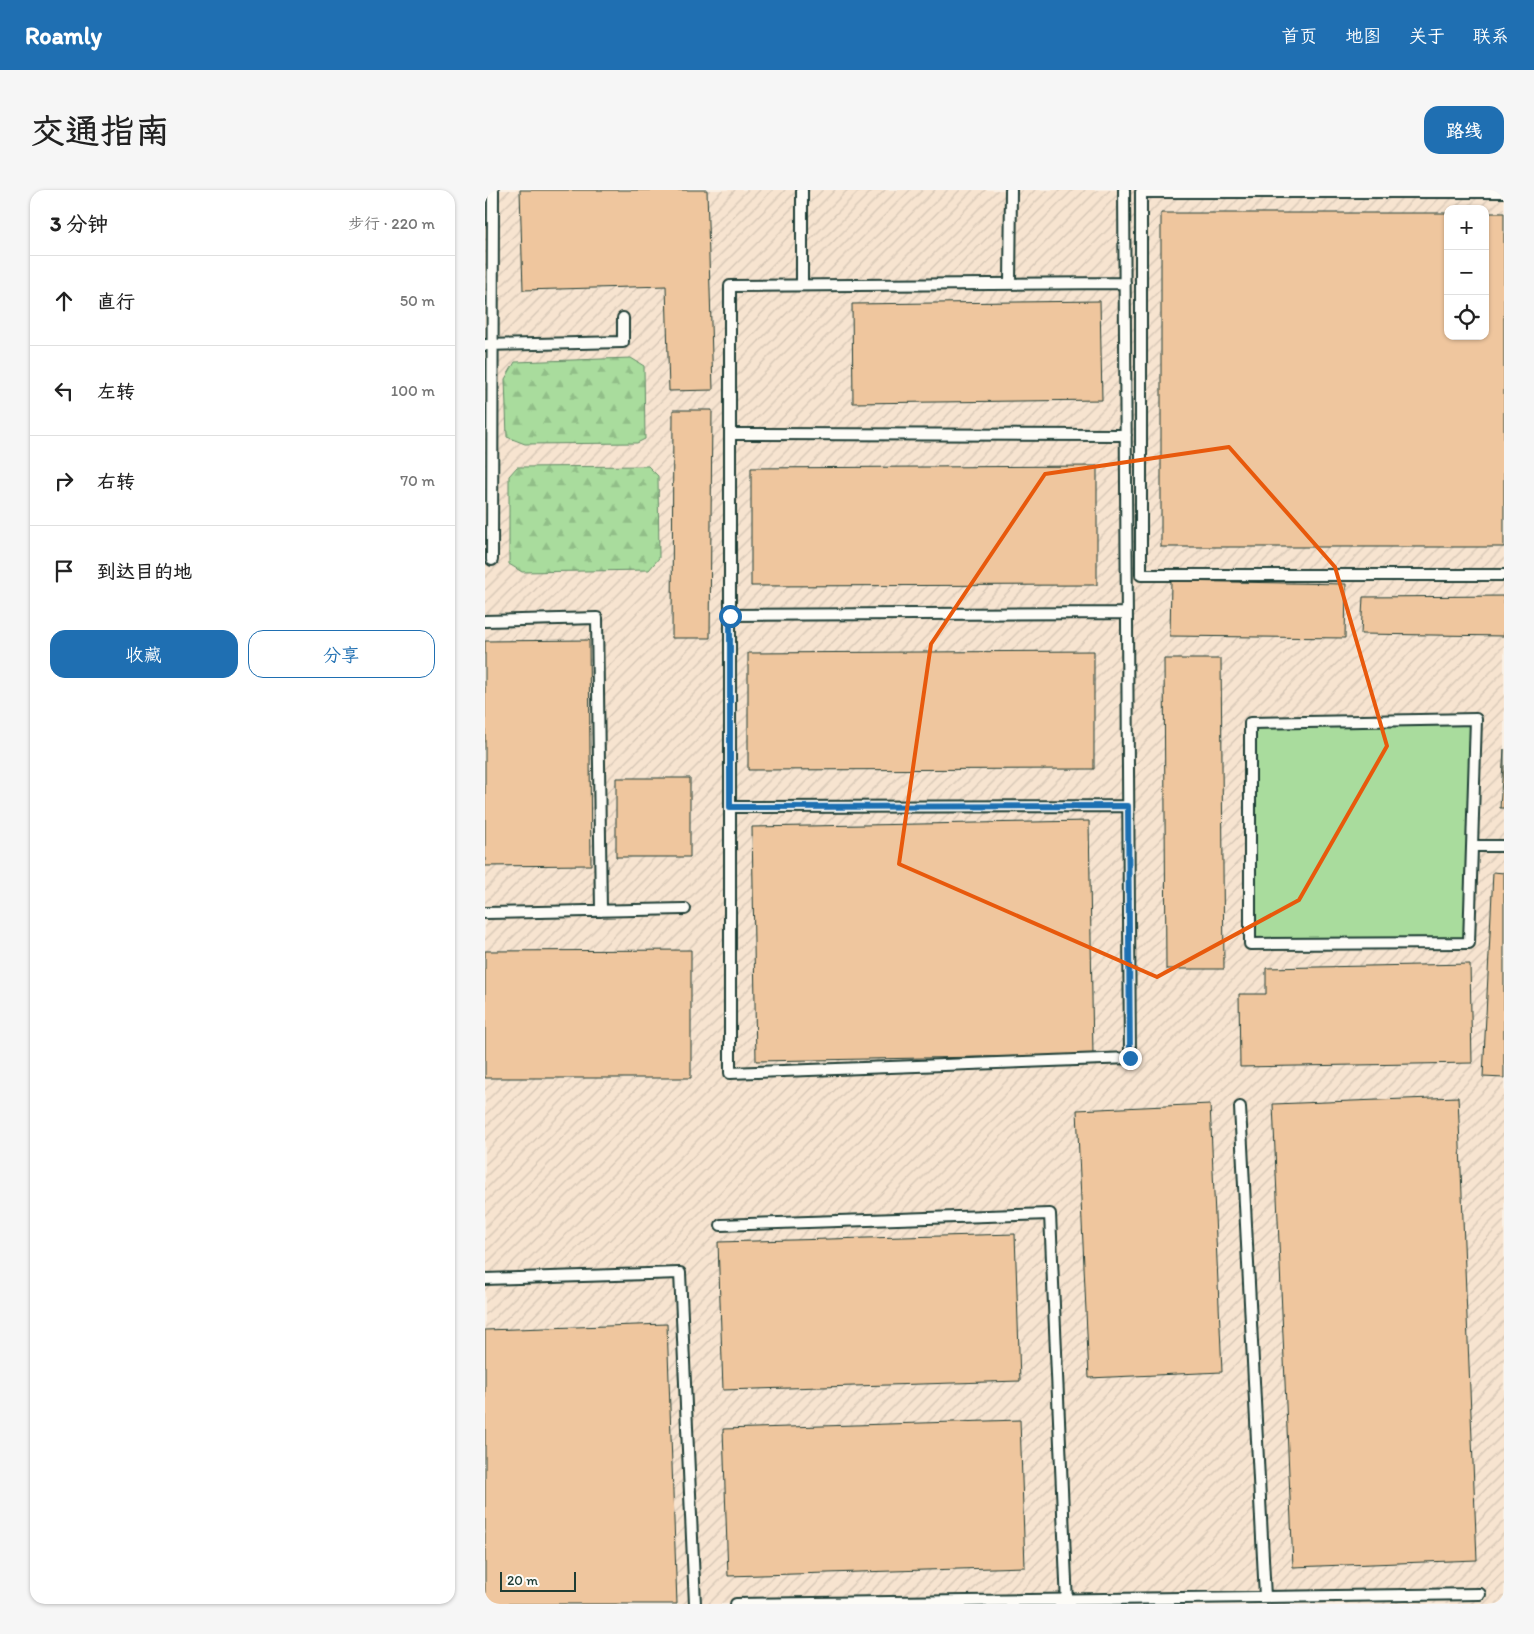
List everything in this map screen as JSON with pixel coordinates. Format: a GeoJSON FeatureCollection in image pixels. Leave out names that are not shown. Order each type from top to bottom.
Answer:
{"type":"FeatureCollection","features":[{"type":"Feature","properties":{"kind":"lane"},"geometry":{"type":"LineString","coordinates":[[492,560],[489,345],[493,190]]}},
{"type":"Feature","properties":{"kind":"lane"},"geometry":{"type":"LineString","coordinates":[[802,190],[802,285]]}},
{"type":"Feature","properties":{"kind":"lane"},"geometry":{"type":"LineString","coordinates":[[1010,284],[1011,190]]}},
{"type":"Feature","properties":{"kind":"lane"},"geometry":{"type":"LineString","coordinates":[[1124,190],[1125,283],[1130,1058],[730,1073],[730,286],[1125,283]]}},
{"type":"Feature","properties":{"kind":"lane"},"geometry":{"type":"LineString","coordinates":[[1504,192],[1141,192],[1141,575],[1504,575]]}},
{"type":"Feature","properties":{"kind":"lane"},"geometry":{"type":"LineString","coordinates":[[489,345],[623,342],[623,318]]}},
{"type":"Feature","properties":{"kind":"lane"},"geometry":{"type":"LineString","coordinates":[[730,434],[1126,435]]}},
{"type":"Feature","properties":{"kind":"lane"},"geometry":{"type":"LineString","coordinates":[[730,616],[1127,612]]}},
{"type":"Feature","properties":{"kind":"lane"},"geometry":{"type":"LineString","coordinates":[[485,621],[597,618],[601,911]]}},
{"type":"Feature","properties":{"kind":"lane"},"geometry":{"type":"LineString","coordinates":[[1476,719],[1472,846],[1469,943],[1250,944],[1250,723],[1476,719]]}},
{"type":"Feature","properties":{"kind":"lane"},"geometry":{"type":"LineString","coordinates":[[730,807],[1128,806]]}},
{"type":"Feature","properties":{"kind":"lane"},"geometry":{"type":"LineString","coordinates":[[1472,846],[1504,846]]}},
{"type":"Feature","properties":{"kind":"lane"},"geometry":{"type":"LineString","coordinates":[[485,914],[685,909]]}},
{"type":"Feature","properties":{"kind":"lane"},"geometry":{"type":"LineString","coordinates":[[1240,1107],[1265,1597]]}},
{"type":"Feature","properties":{"kind":"lane"},"geometry":{"type":"LineString","coordinates":[[721,1225],[1050,1214],[1067,1602]]}},
{"type":"Feature","properties":{"kind":"lane"},"geometry":{"type":"LineString","coordinates":[[485,1279],[680,1273],[695,1604]]}},
{"type":"Feature","properties":{"kind":"lane"},"geometry":{"type":"LineString","coordinates":[[736,1604],[1067,1602],[1480,1594]]}},
{"type":"Feature","properties":{"kind":"highlighted area"},"geometry":{"type":"Polygon","coordinates":[[[1229,447],[1335,567],[1387,746],[1299,900],[1157,977],[899,864],[931,644],[1045,474],[1229,447]]]}},
{"type":"Feature","properties":{"kind":"shaded area"},"geometry":{"type":"Polygon","coordinates":[[[485,190],[1504,190],[1504,1604],[485,1604],[485,190]]]}},
{"type":"Feature","properties":{"kind":"green space"},"geometry":{"type":"Polygon","coordinates":[[[631,358],[644,366],[645,439],[637,443],[525,444],[507,437],[505,379],[515,362],[631,358]]]}},
{"type":"Feature","properties":{"kind":"green space"},"geometry":{"type":"Polygon","coordinates":[[[648,466],[658,476],[659,558],[649,570],[522,572],[509,564],[509,476],[517,467],[648,466]]]}},
{"type":"Feature","properties":{"kind":"green space"},"geometry":{"type":"Polygon","coordinates":[[[1476,719],[1469,943],[1250,944],[1250,723],[1476,719]]]}},
{"type":"Feature","properties":{"kind":"building"},"geometry":{"type":"Polygon","coordinates":[[[520,190],[707,190],[713,390],[669,391],[666,286],[523,290],[520,190]]]}},
{"type":"Feature","properties":{"kind":"building"},"geometry":{"type":"Polygon","coordinates":[[[1161,213],[1444,213],[1444,340],[1489,340],[1489,213],[1504,213],[1504,547],[1161,547],[1161,213]]]}},
{"type":"Feature","properties":{"kind":"building"},"geometry":{"type":"Polygon","coordinates":[[[1100,301],[1102,400],[853,403],[852,304],[1100,301]]]}},
{"type":"Feature","properties":{"kind":"building"},"geometry":{"type":"Polygon","coordinates":[[[673,410],[712,410],[710,638],[672,638],[673,410]]]}},
{"type":"Feature","properties":{"kind":"building"},"geometry":{"type":"Polygon","coordinates":[[[1097,466],[1097,585],[751,586],[751,468],[1097,466]]]}},
{"type":"Feature","properties":{"kind":"building"},"geometry":{"type":"Polygon","coordinates":[[[1171,581],[1346,584],[1345,638],[1170,636],[1171,581]]]}},
{"type":"Feature","properties":{"kind":"building"},"geometry":{"type":"Polygon","coordinates":[[[1504,596],[1504,636],[1361,634],[1363,597],[1504,596]]]}},
{"type":"Feature","properties":{"kind":"building"},"geometry":{"type":"Polygon","coordinates":[[[589,640],[591,865],[485,866],[485,641],[589,640]]]}},
{"type":"Feature","properties":{"kind":"building"},"geometry":{"type":"Polygon","coordinates":[[[1094,651],[1094,769],[748,770],[748,653],[1094,651]]]}},
{"type":"Feature","properties":{"kind":"building"},"geometry":{"type":"Polygon","coordinates":[[[1164,659],[1221,659],[1224,969],[1166,969],[1164,659]]]}},
{"type":"Feature","properties":{"kind":"building"},"geometry":{"type":"Polygon","coordinates":[[[1504,749],[1504,808],[1500,808],[1504,749]]]}},
{"type":"Feature","properties":{"kind":"building"},"geometry":{"type":"Polygon","coordinates":[[[616,778],[690,778],[690,857],[616,857],[616,778]]]}},
{"type":"Feature","properties":{"kind":"building"},"geometry":{"type":"Polygon","coordinates":[[[1089,821],[1093,1055],[756,1061],[752,827],[1089,821]]]}},
{"type":"Feature","properties":{"kind":"building"},"geometry":{"type":"Polygon","coordinates":[[[1493,872],[1504,873],[1504,1078],[1483,1077],[1493,872]]]}},
{"type":"Feature","properties":{"kind":"building"},"geometry":{"type":"Polygon","coordinates":[[[691,950],[691,1078],[485,1078],[485,951],[691,950]]]}},
{"type":"Feature","properties":{"kind":"building"},"geometry":{"type":"Polygon","coordinates":[[[1470,964],[1472,1063],[1240,1067],[1239,994],[1266,994],[1266,968],[1470,964]]]}},
{"type":"Feature","properties":{"kind":"building"},"geometry":{"type":"Polygon","coordinates":[[[1458,1097],[1477,1560],[1293,1567],[1273,1104],[1458,1097]]]}},
{"type":"Feature","properties":{"kind":"building"},"geometry":{"type":"Polygon","coordinates":[[[1210,1104],[1222,1372],[1089,1378],[1077,1110],[1210,1104]]]}},
{"type":"Feature","properties":{"kind":"building"},"geometry":{"type":"Polygon","coordinates":[[[1015,1234],[1020,1381],[723,1390],[718,1242],[1015,1234]]]}},
{"type":"Feature","properties":{"kind":"building"},"geometry":{"type":"Polygon","coordinates":[[[667,1324],[677,1604],[485,1604],[485,1330],[667,1324]]]}},
{"type":"Feature","properties":{"kind":"building"},"geometry":{"type":"Polygon","coordinates":[[[1020,1420],[1025,1567],[728,1576],[723,1429],[1020,1420]]]}},
{"type":"Feature","properties":{"kind":"route"},"geometry":{"type":"LineString","coordinates":[[730,616],[730,807],[1128,806],[1130,1058]]}}]}
